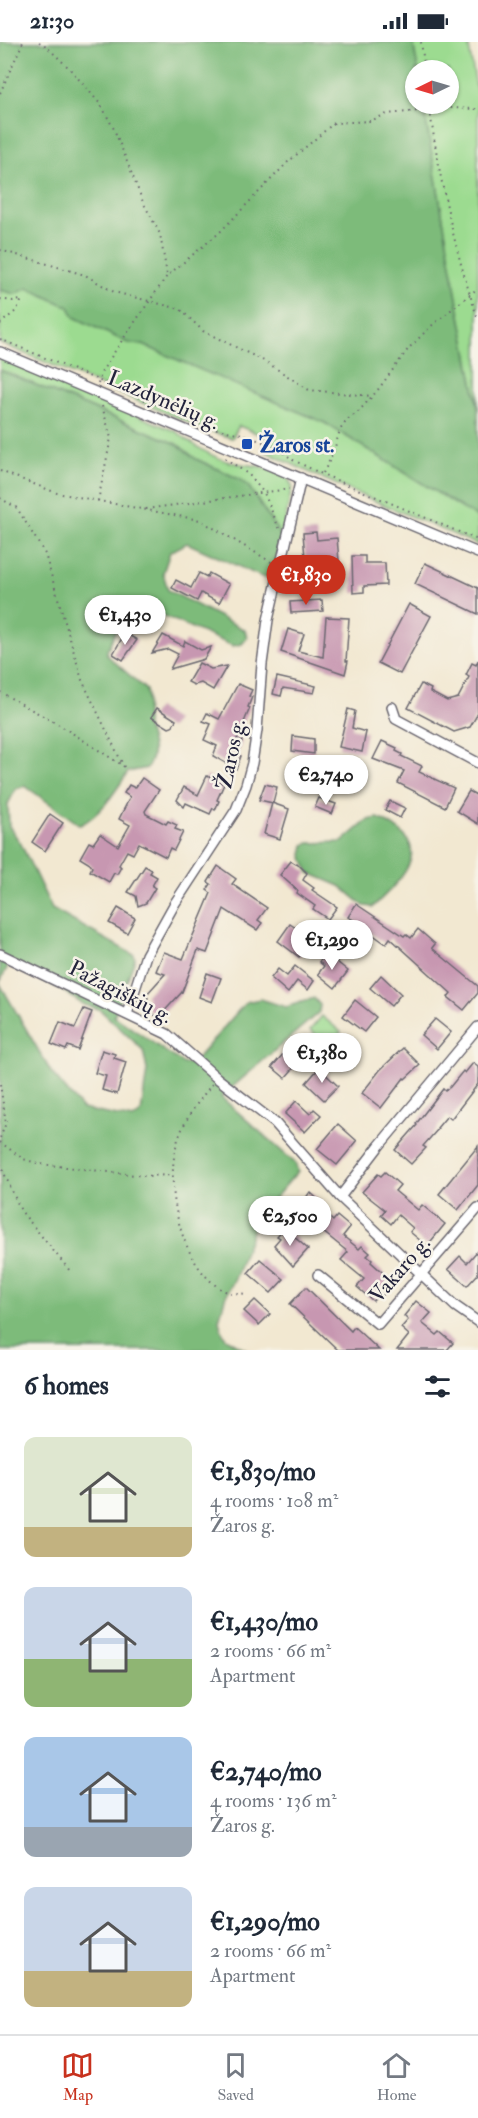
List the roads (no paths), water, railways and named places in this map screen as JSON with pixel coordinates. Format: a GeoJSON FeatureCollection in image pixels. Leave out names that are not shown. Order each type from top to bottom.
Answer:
{"type":"FeatureCollection","features":[{"type":"Feature","properties":{"kind":"street","name":"Lazdynėlių g."},"geometry":{"type":"LineString","coordinates":[[0,352],[300,483],[478,553]]}},
{"type":"Feature","properties":{"kind":"street","name":"Žaros g."},"geometry":{"type":"LineString","coordinates":[[127,1014],[146,955],[176,903],[236,810],[246,785],[255,747],[268,620],[300,483]]}},
{"type":"Feature","properties":{"kind":"street"},"geometry":{"type":"LineString","coordinates":[[392,707],[396,720],[478,763]]}},
{"type":"Feature","properties":{"kind":"street","name":"Pažagiškių g."},"geometry":{"type":"LineString","coordinates":[[0,954],[167,1034],[275,1124],[339,1197],[455,1306],[478,1322]]}},
{"type":"Feature","properties":{"kind":"street"},"geometry":{"type":"LineString","coordinates":[[339,1197],[478,1027]]}},
{"type":"Feature","properties":{"kind":"street","name":"Vakaro g."},"geometry":{"type":"LineString","coordinates":[[318,1275],[378,1323],[478,1208]]}},
{"type":"Feature","properties":{"kind":"place","name":"Žaros st."},"geometry":{"type":"Point","coordinates":[247,444]}}]}
